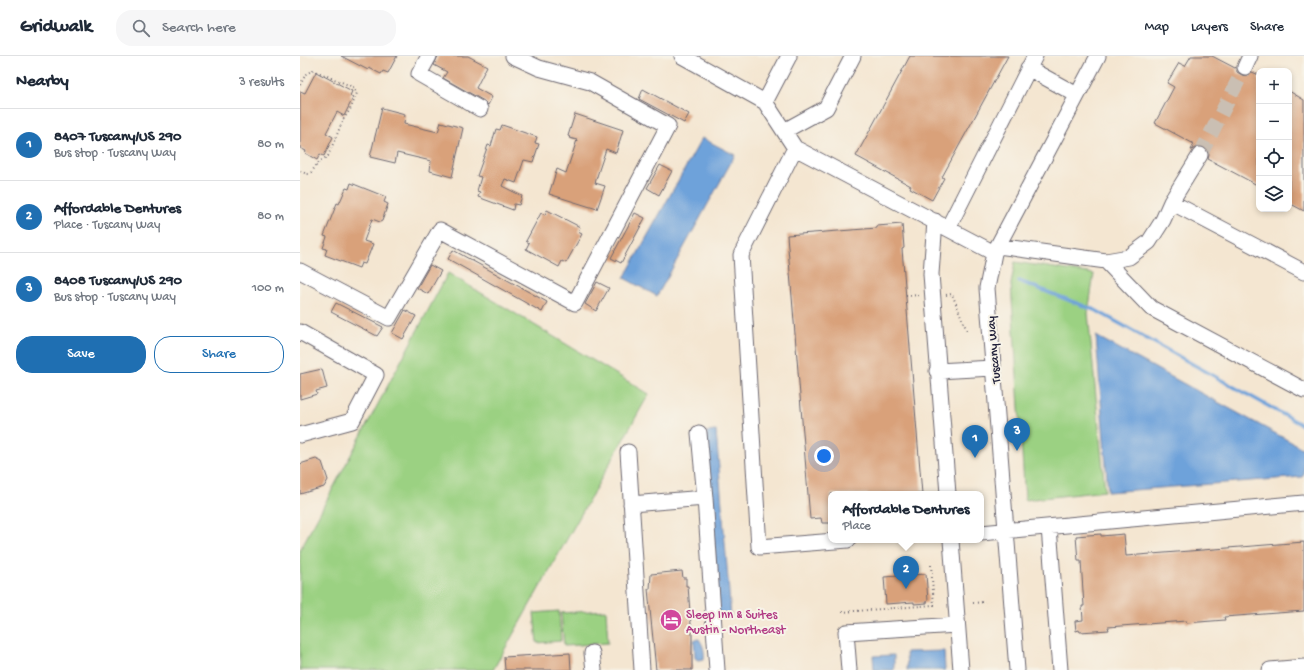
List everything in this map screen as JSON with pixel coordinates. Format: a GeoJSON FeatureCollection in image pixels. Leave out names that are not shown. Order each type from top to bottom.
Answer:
{"type":"FeatureCollection","features":[{"type":"Feature","properties":{"kind":"street"},"geometry":{"type":"LineString","coordinates":[[429,56],[419,74],[480,109]]}},
{"type":"Feature","properties":{"kind":"street"},"geometry":{"type":"LineString","coordinates":[[300,271],[388,318],[440,230],[575,303],[668,126],[590,82],[539,68],[513,56]]}},
{"type":"Feature","properties":{"kind":"street"},"geometry":{"type":"LineString","coordinates":[[682,56],[765,102],[795,148],[941,225],[996,249],[1106,261],[1129,257],[1148,242],[1163,220],[1171,202],[1200,155]]}},
{"type":"Feature","properties":{"kind":"street"},"geometry":{"type":"LineString","coordinates":[[765,102],[789,56]]}},
{"type":"Feature","properties":{"kind":"street"},"geometry":{"type":"LineString","coordinates":[[784,131],[826,108],[853,56]]}},
{"type":"Feature","properties":{"kind":"street","name":"Tuscany Way"},"geometry":{"type":"LineString","coordinates":[[1017,670],[986,288],[996,249],[1098,56]]}},
{"type":"Feature","properties":{"kind":"street"},"geometry":{"type":"LineString","coordinates":[[948,491],[937,371],[931,274],[941,225],[1032,62],[1077,95]]}},
{"type":"Feature","properties":{"kind":"street"},"geometry":{"type":"LineString","coordinates":[[795,148],[741,255],[759,547],[828,542]]}},
{"type":"Feature","properties":{"kind":"street"},"geometry":{"type":"LineString","coordinates":[[1171,202],[1304,272]]}},
{"type":"Feature","properties":{"kind":"street"},"geometry":{"type":"LineString","coordinates":[[1106,261],[1151,308],[1304,390]]}},
{"type":"Feature","properties":{"kind":"street"},"geometry":{"type":"LineString","coordinates":[[300,332],[376,375],[352,421],[300,435]]}},
{"type":"Feature","properties":{"kind":"street"},"geometry":{"type":"LineString","coordinates":[[937,371],[993,368]]}},
{"type":"Feature","properties":{"kind":"street"},"geometry":{"type":"LineString","coordinates":[[699,433],[717,670]]}},
{"type":"Feature","properties":{"kind":"street"},"geometry":{"type":"LineString","coordinates":[[628,452],[642,670]]}},
{"type":"Feature","properties":{"kind":"street"},"geometry":{"type":"LineString","coordinates":[[631,504],[705,498]]}},
{"type":"Feature","properties":{"kind":"street"},"geometry":{"type":"LineString","coordinates":[[984,533],[1304,503]]}},
{"type":"Feature","properties":{"kind":"street"},"geometry":{"type":"LineString","coordinates":[[1049,527],[1060,670]]}},
{"type":"Feature","properties":{"kind":"street"},"geometry":{"type":"LineString","coordinates":[[951,543],[961,670]]}},
{"type":"Feature","properties":{"kind":"street"},"geometry":{"type":"LineString","coordinates":[[849,670],[846,632],[958,625]]}},
{"type":"Feature","properties":{"kind":"street"},"geometry":{"type":"LineString","coordinates":[[592,653],[594,670]]}},
{"type":"Feature","properties":{"kind":"street"},"geometry":{"type":"LineString","coordinates":[[1270,670],[1304,667]]}},
{"type":"Feature","properties":{"kind":"path"},"geometry":{"type":"LineString","coordinates":[[300,85],[306,74],[313,70],[353,87],[357,92],[328,156],[320,162],[310,174],[300,171]]}},
{"type":"Feature","properties":{"kind":"path"},"geometry":{"type":"LineString","coordinates":[[906,296],[921,294]]}},
{"type":"Feature","properties":{"kind":"path"},"geometry":{"type":"LineString","coordinates":[[941,296],[952,294],[967,331]]}},
{"type":"Feature","properties":{"kind":"path"},"geometry":{"type":"LineString","coordinates":[[842,612],[936,605],[931,565]]}},
{"type":"Feature","properties":{"kind":"path"},"geometry":{"type":"LineString","coordinates":[[973,603],[986,602]]}},
{"type":"Feature","properties":{"kind":"green space"},"geometry":{"type":"Polygon","coordinates":[[[1015,262],[1094,274],[1088,313],[1105,491],[1025,500],[1011,284],[1015,262]]]}},
{"type":"Feature","properties":{"kind":"green space"},"geometry":{"type":"Polygon","coordinates":[[[448,273],[649,394],[493,670],[300,670],[300,550],[448,273]]]}},
{"type":"Feature","properties":{"kind":"green space"},"geometry":{"type":"Polygon","coordinates":[[[606,610],[608,643],[564,646],[561,613],[606,610]]]}},
{"type":"Feature","properties":{"kind":"green space"},"geometry":{"type":"Polygon","coordinates":[[[559,611],[561,641],[537,643],[534,613],[559,611]]]}},
{"type":"Feature","properties":{"kind":"water"},"geometry":{"type":"Polygon","coordinates":[[[702,138],[735,155],[657,296],[624,278],[702,138]]]}},
{"type":"Feature","properties":{"kind":"water"},"geometry":{"type":"Polygon","coordinates":[[[1096,336],[1304,449],[1304,475],[1302,477],[1108,492],[1096,336]]]}},
{"type":"Feature","properties":{"kind":"water"},"geometry":{"type":"Polygon","coordinates":[[[716,431],[731,617],[719,617],[706,432],[716,431]]]}},
{"type":"Feature","properties":{"kind":"water"},"geometry":{"type":"Polygon","coordinates":[[[699,639],[703,648],[704,659],[698,660],[695,658],[694,640],[699,639]]]}},
{"type":"Feature","properties":{"kind":"water"},"geometry":{"type":"Polygon","coordinates":[[[944,651],[945,670],[907,670],[906,652],[944,651]]]}},
{"type":"Feature","properties":{"kind":"water"},"geometry":{"type":"Polygon","coordinates":[[[894,655],[894,670],[874,670],[873,656],[894,655]]]}},
{"type":"Feature","properties":{"kind":"building"},"geometry":{"type":"Polygon","coordinates":[[[341,56],[397,56],[388,73],[383,71],[381,74],[369,68],[368,70],[341,56]]]}},
{"type":"Feature","properties":{"kind":"building"},"geometry":{"type":"Polygon","coordinates":[[[438,56],[468,56],[487,66],[476,88],[492,97],[488,105],[484,101],[443,78],[447,72],[434,65],[438,56]]]}},
{"type":"Feature","properties":{"kind":"building"},"geometry":{"type":"Polygon","coordinates":[[[910,56],[1008,56],[942,177],[944,178],[932,200],[910,188],[911,186],[856,156],[910,56]]]}},
{"type":"Feature","properties":{"kind":"building"},"geometry":{"type":"Polygon","coordinates":[[[1191,56],[1212,56],[1235,68],[1236,67],[1237,72],[1242,75],[1246,76],[1252,72],[1256,74],[1256,184],[1208,159],[1208,151],[1204,147],[1200,146],[1191,150],[1194,144],[1155,123],[1174,87],[1167,83],[1179,63],[1185,66],[1191,56]]]}},
{"type":"Feature","properties":{"kind":"building"},"geometry":{"type":"Polygon","coordinates":[[[316,72],[352,91],[350,96],[353,98],[344,116],[337,112],[326,133],[333,137],[324,156],[320,154],[317,160],[305,153],[306,151],[300,148],[300,91],[305,93],[316,72]]]}},
{"type":"Feature","properties":{"kind":"building"},"geometry":{"type":"Polygon","coordinates":[[[643,89],[689,114],[684,123],[639,99],[643,89]]]}},
{"type":"Feature","properties":{"kind":"building"},"geometry":{"type":"Polygon","coordinates":[[[1292,93],[1304,100],[1304,211],[1292,205],[1292,93]]]}},
{"type":"Feature","properties":{"kind":"building"},"geometry":{"type":"Polygon","coordinates":[[[382,108],[405,114],[404,124],[438,132],[441,122],[463,128],[452,177],[430,171],[431,161],[397,153],[395,163],[370,157],[382,108]]]}},
{"type":"Feature","properties":{"kind":"building"},"geometry":{"type":"Polygon","coordinates":[[[575,114],[623,130],[616,153],[606,149],[599,170],[595,183],[605,186],[597,209],[549,194],[557,169],[566,173],[577,140],[569,138],[570,137],[568,136],[575,114]]]}},
{"type":"Feature","properties":{"kind":"building"},"geometry":{"type":"Polygon","coordinates":[[[502,125],[537,137],[535,143],[539,144],[533,162],[524,160],[516,183],[505,179],[502,186],[522,196],[519,205],[514,204],[513,210],[478,197],[480,192],[477,191],[481,177],[477,176],[488,145],[491,146],[496,129],[500,130],[502,125]]]}},
{"type":"Feature","properties":{"kind":"building"},"geometry":{"type":"Polygon","coordinates":[[[660,165],[672,171],[659,195],[647,188],[660,165]]]}},
{"type":"Feature","properties":{"kind":"building"},"geometry":{"type":"Polygon","coordinates":[[[351,183],[386,197],[384,202],[388,204],[382,221],[380,222],[372,219],[364,241],[373,244],[365,264],[361,263],[359,268],[325,255],[327,249],[323,248],[327,237],[324,236],[337,203],[339,204],[346,188],[349,189],[351,183]]]}},
{"type":"Feature","properties":{"kind":"building"},"geometry":{"type":"Polygon","coordinates":[[[547,210],[580,227],[578,232],[582,234],[566,263],[562,261],[559,267],[526,249],[529,243],[526,241],[541,213],[545,215],[547,210]]]}},
{"type":"Feature","properties":{"kind":"building"},"geometry":{"type":"Polygon","coordinates":[[[635,213],[645,218],[621,263],[611,258],[635,213]]]}},
{"type":"Feature","properties":{"kind":"building"},"geometry":{"type":"Polygon","coordinates":[[[902,224],[904,248],[902,249],[922,491],[828,491],[828,523],[822,523],[821,518],[810,519],[787,235],[877,228],[877,226],[902,224]]]}},
{"type":"Feature","properties":{"kind":"building"},"geometry":{"type":"Polygon","coordinates":[[[453,250],[547,302],[542,312],[448,259],[453,250]]]}},
{"type":"Feature","properties":{"kind":"building"},"geometry":{"type":"Polygon","coordinates":[[[430,265],[441,271],[428,294],[417,288],[430,265]]]}},
{"type":"Feature","properties":{"kind":"building"},"geometry":{"type":"Polygon","coordinates":[[[597,282],[609,288],[596,311],[585,304],[597,282]]]}},
{"type":"Feature","properties":{"kind":"building"},"geometry":{"type":"Polygon","coordinates":[[[336,303],[383,327],[377,336],[331,312],[336,303]]]}},
{"type":"Feature","properties":{"kind":"building"},"geometry":{"type":"Polygon","coordinates":[[[405,310],[416,316],[403,339],[392,333],[405,310]]]}},
{"type":"Feature","properties":{"kind":"building"},"geometry":{"type":"Polygon","coordinates":[[[322,369],[327,388],[316,391],[317,394],[300,399],[300,374],[322,369]]]}},
{"type":"Feature","properties":{"kind":"building"},"geometry":{"type":"Polygon","coordinates":[[[316,459],[322,462],[328,480],[324,487],[300,494],[300,464],[316,459]]]}},
{"type":"Feature","properties":{"kind":"building"},"geometry":{"type":"Polygon","coordinates":[[[1101,534],[1101,536],[1124,534],[1126,556],[1304,542],[1304,611],[1224,617],[1225,620],[1186,623],[1186,621],[1108,627],[1109,630],[1076,631],[1075,621],[1083,620],[1082,606],[1084,606],[1081,561],[1078,561],[1076,536],[1101,534]]]}},
{"type":"Feature","properties":{"kind":"building","name":"Sleep Inn & Suites Austin - Northeast"},"geometry":{"type":"Polygon","coordinates":[[[682,571],[683,578],[686,578],[686,586],[688,586],[692,625],[692,670],[656,670],[648,589],[650,589],[651,574],[682,571]]]}},
{"type":"Feature","properties":{"kind":"building"},"geometry":{"type":"Polygon","coordinates":[[[926,574],[927,603],[914,604],[914,602],[886,604],[884,577],[926,574]]]}},
{"type":"Feature","properties":{"kind":"building"},"geometry":{"type":"Polygon","coordinates":[[[570,653],[571,670],[505,670],[504,657],[570,653]]]}},
{"type":"Feature","properties":{"kind":"waterway"},"geometry":{"type":"LineString","coordinates":[[1019,281],[1097,311],[1304,426]]}},
{"type":"Feature","properties":{"kind":"tunnel"},"geometry":{"type":"LineString","coordinates":[[1200,155],[1245,67]]}},
{"type":"Feature","properties":{"kind":"place","name":"8408 Tuscany/US 290"},"geometry":{"type":"Point","coordinates":[1017,451]}},
{"type":"Feature","properties":{"kind":"place","name":"8407 Tuscany/US 290"},"geometry":{"type":"Point","coordinates":[975,458]}},
{"type":"Feature","properties":{"kind":"place","name":"Affordable Dentures"},"geometry":{"type":"Point","coordinates":[906,589]}},
{"type":"Feature","properties":{"kind":"place","name":"Sleep Inn & Suites Austin - Northeast"},"geometry":{"type":"Point","coordinates":[671,620]}}]}
